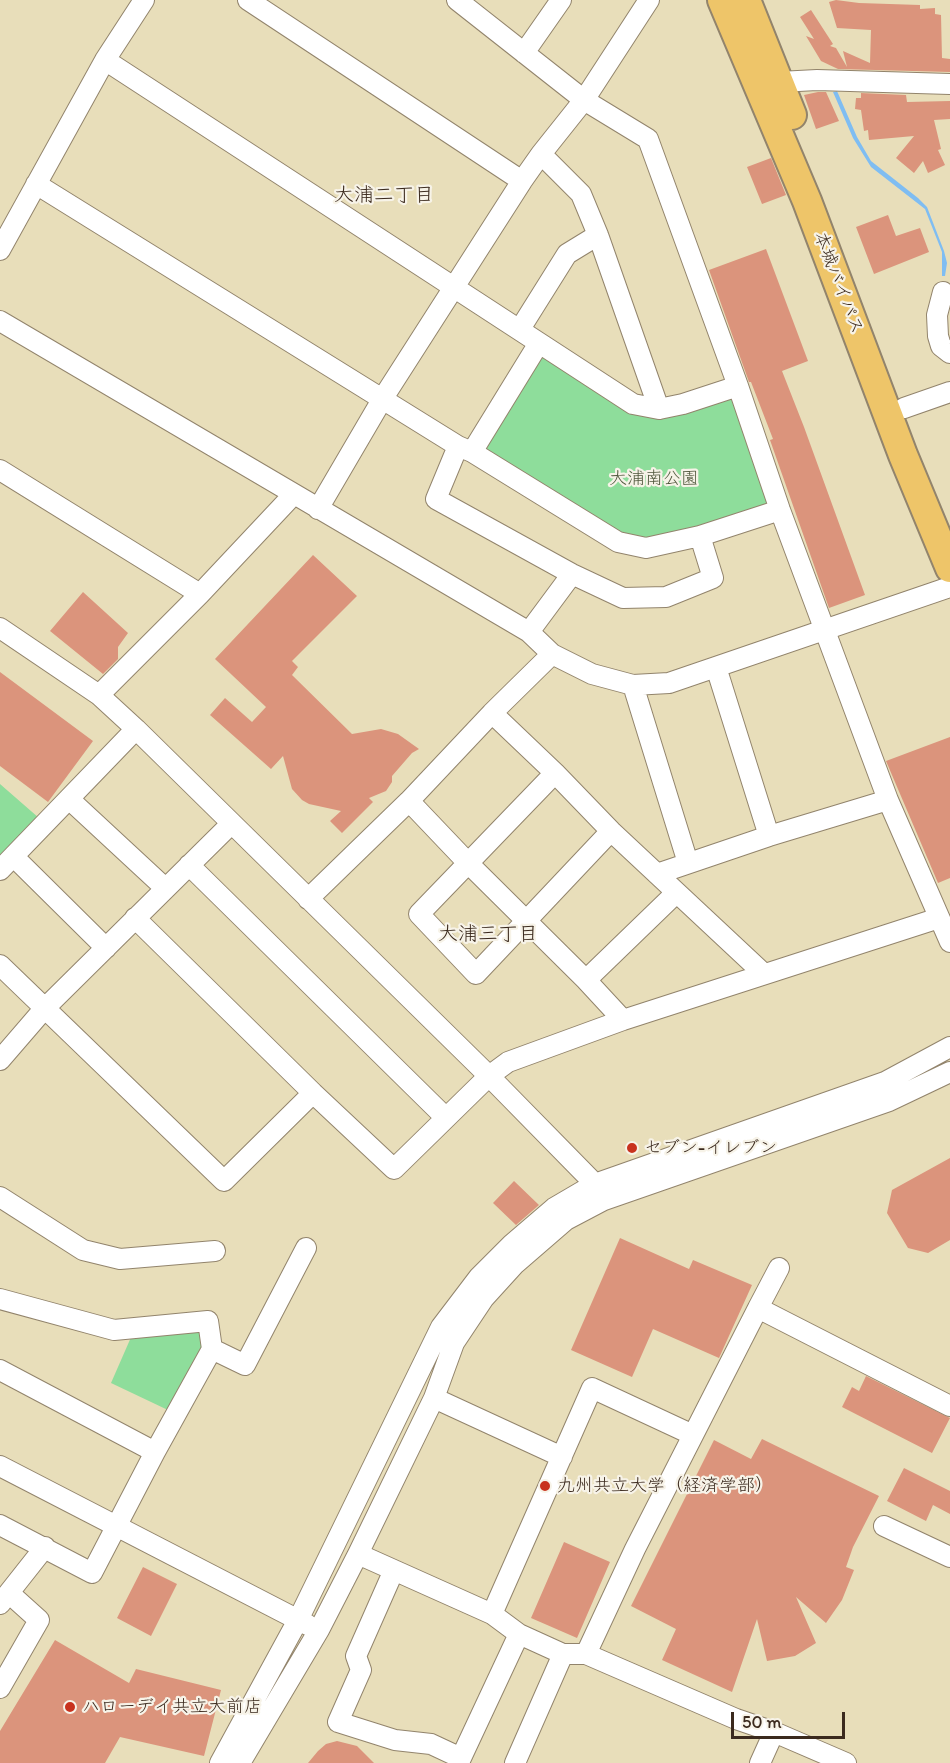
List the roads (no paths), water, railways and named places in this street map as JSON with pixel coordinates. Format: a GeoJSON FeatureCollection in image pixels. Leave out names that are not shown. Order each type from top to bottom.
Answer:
{"type":"FeatureCollection","features":[{"type":"Feature","properties":{"kind":"highway","name":"本城バイパス"},"geometry":{"type":"LineString","coordinates":[[722,0],[769,84],[904,408],[950,525]]}},
{"type":"Feature","properties":{"kind":"highway","name":"本城バイパス"},"geometry":{"type":"LineString","coordinates":[[746,0],[769,84],[807,201],[903,455],[950,568]]}},
{"type":"Feature","properties":{"kind":"street"},"geometry":{"type":"LineString","coordinates":[[0,250],[105,60],[144,0]]}},
{"type":"Feature","properties":{"kind":"street"},"geometry":{"type":"LineString","coordinates":[[248,0],[522,181]]}},
{"type":"Feature","properties":{"kind":"street"},"geometry":{"type":"LineString","coordinates":[[457,0],[584,100],[648,139],[738,386],[780,510],[888,800],[950,942]]}},
{"type":"Feature","properties":{"kind":"street"},"geometry":{"type":"LineString","coordinates":[[524,53],[561,0]]}},
{"type":"Feature","properties":{"kind":"street"},"geometry":{"type":"LineString","coordinates":[[318,509],[383,398],[522,181],[584,100],[649,0]]}},
{"type":"Feature","properties":{"kind":"street"},"geometry":{"type":"LineString","coordinates":[[105,60],[633,404],[659,409],[683,404],[738,386]]}},
{"type":"Feature","properties":{"kind":"street"},"geometry":{"type":"LineString","coordinates":[[769,84],[818,80],[950,84]]}},
{"type":"Feature","properties":{"kind":"street"},"geometry":{"type":"LineString","coordinates":[[541,154],[581,194],[598,235],[659,409]]}},
{"type":"Feature","properties":{"kind":"street"},"geometry":{"type":"LineString","coordinates":[[36,184],[618,542],[646,548],[700,536],[780,510]]}},
{"type":"Feature","properties":{"kind":"street"},"geometry":{"type":"LineString","coordinates":[[520,329],[567,254],[598,235]]}},
{"type":"Feature","properties":{"kind":"street"},"geometry":{"type":"LineString","coordinates":[[943,292],[937,315],[938,336],[941,346],[950,353]]}},
{"type":"Feature","properties":{"kind":"street"},"geometry":{"type":"LineString","coordinates":[[0,321],[529,633],[552,654],[592,674],[633,684],[669,683],[950,587]]}},
{"type":"Feature","properties":{"kind":"street"},"geometry":{"type":"LineString","coordinates":[[539,343],[465,449],[436,499],[572,574],[623,597],[666,597],[713,579],[700,536]]}},
{"type":"Feature","properties":{"kind":"street"},"geometry":{"type":"LineString","coordinates":[[904,408],[950,392]]}},
{"type":"Feature","properties":{"kind":"street"},"geometry":{"type":"LineString","coordinates":[[0,471],[200,594]]}},
{"type":"Feature","properties":{"kind":"street"},"geometry":{"type":"LineString","coordinates":[[99,695],[200,594],[293,495]]}},
{"type":"Feature","properties":{"kind":"street"},"geometry":{"type":"LineString","coordinates":[[529,633],[572,574]]}},
{"type":"Feature","properties":{"kind":"street"},"geometry":{"type":"LineString","coordinates":[[0,628],[99,695],[136,729],[489,1076],[599,1192]]}},
{"type":"Feature","properties":{"kind":"street"},"geometry":{"type":"LineString","coordinates":[[308,899],[410,801],[492,713],[552,654]]}},
{"type":"Feature","properties":{"kind":"street"},"geometry":{"type":"LineString","coordinates":[[716,667],[769,836]]}},
{"type":"Feature","properties":{"kind":"street"},"geometry":{"type":"LineString","coordinates":[[633,684],[688,863]]}},
{"type":"Feature","properties":{"kind":"street"},"geometry":{"type":"LineString","coordinates":[[492,713],[611,831],[764,974]]}},
{"type":"Feature","properties":{"kind":"street"},"geometry":{"type":"LineString","coordinates":[[106,948],[7,864],[136,729]]}},
{"type":"Feature","properties":{"kind":"street"},"geometry":{"type":"LineString","coordinates":[[555,773],[419,914],[476,974],[611,831]]}},
{"type":"Feature","properties":{"kind":"street"},"geometry":{"type":"LineString","coordinates":[[69,799],[165,888]]}},
{"type":"Feature","properties":{"kind":"street"},"geometry":{"type":"LineString","coordinates":[[657,874],[769,836],[888,800]]}},
{"type":"Feature","properties":{"kind":"street"},"geometry":{"type":"LineString","coordinates":[[410,801],[623,1020]]}},
{"type":"Feature","properties":{"kind":"street"},"geometry":{"type":"LineString","coordinates":[[0,1060],[44,1009],[231,824]]}},
{"type":"Feature","properties":{"kind":"street"},"geometry":{"type":"LineString","coordinates":[[189,865],[446,1118]]}},
{"type":"Feature","properties":{"kind":"street"},"geometry":{"type":"LineString","coordinates":[[586,980],[676,893]]}},
{"type":"Feature","properties":{"kind":"street"},"geometry":{"type":"LineString","coordinates":[[135,918],[394,1169],[489,1076],[508,1062],[623,1020],[939,918]]}},
{"type":"Feature","properties":{"kind":"street"},"geometry":{"type":"LineString","coordinates":[[0,965],[224,1181],[313,1093]]}},
{"type":"Feature","properties":{"kind":"street"},"geometry":{"type":"LineString","coordinates":[[220,1763],[298,1620],[441,1327],[479,1277],[512,1244],[554,1208],[885,1082],[950,1047]]}},
{"type":"Feature","properties":{"kind":"street"},"geometry":{"type":"LineString","coordinates":[[240,1763],[319,1630],[358,1554],[434,1398],[454,1343],[483,1298],[514,1265],[599,1192],[889,1101],[950,1072]]}},
{"type":"Feature","properties":{"kind":"street"},"geometry":{"type":"LineString","coordinates":[[0,1197],[83,1250],[120,1259],[215,1251]]}},
{"type":"Feature","properties":{"kind":"street"},"geometry":{"type":"LineString","coordinates":[[212,1349],[245,1365],[306,1248]]}},
{"type":"Feature","properties":{"kind":"street"},"geometry":{"type":"LineString","coordinates":[[586,1654],[635,1549],[779,1268]]}},
{"type":"Feature","properties":{"kind":"street"},"geometry":{"type":"LineString","coordinates":[[0,1299],[114,1330],[208,1321],[212,1349],[92,1573],[0,1525]]}},
{"type":"Feature","properties":{"kind":"street"},"geometry":{"type":"LineString","coordinates":[[758,1308],[950,1406]]}},
{"type":"Feature","properties":{"kind":"street"},"geometry":{"type":"LineString","coordinates":[[0,1370],[155,1452]]}},
{"type":"Feature","properties":{"kind":"street"},"geometry":{"type":"LineString","coordinates":[[492,1614],[591,1388],[693,1435]]}},
{"type":"Feature","properties":{"kind":"street"},"geometry":{"type":"LineString","coordinates":[[434,1398],[562,1457]]}},
{"type":"Feature","properties":{"kind":"street"},"geometry":{"type":"LineString","coordinates":[[0,1466],[319,1630]]}},
{"type":"Feature","properties":{"kind":"street"},"geometry":{"type":"LineString","coordinates":[[884,1526],[950,1557]]}},
{"type":"Feature","properties":{"kind":"street"},"geometry":{"type":"LineString","coordinates":[[0,1688],[39,1620],[4,1598],[45,1547]]}},
{"type":"Feature","properties":{"kind":"street"},"geometry":{"type":"LineString","coordinates":[[358,1554],[492,1614],[519,1634],[563,1654],[586,1654],[736,1719],[774,1732],[846,1763]]}},
{"type":"Feature","properties":{"kind":"street"},"geometry":{"type":"LineString","coordinates":[[394,1570],[356,1656],[361,1670],[338,1722],[395,1740],[431,1744],[460,1761],[519,1634]]}},
{"type":"Feature","properties":{"kind":"street"},"geometry":{"type":"LineString","coordinates":[[515,1763],[563,1654]]}},
{"type":"Feature","properties":{"kind":"street"},"geometry":{"type":"LineString","coordinates":[[760,1763],[774,1732]]}},
{"type":"Feature","properties":{"kind":"water"},"geometry":{"type":"Polygon","coordinates":[[[837,91],[857,137],[871,161],[927,207],[944,251],[947,263],[945,276],[942,276],[942,252],[925,209],[871,167],[853,138],[833,92],[837,91]]]}},
{"type":"Feature","properties":{"kind":"place","name":"セブン-イレブン"},"geometry":{"type":"Point","coordinates":[632,1148]}},
{"type":"Feature","properties":{"kind":"place","name":"九州共立大学（経済学部）"},"geometry":{"type":"Point","coordinates":[545,1486]}},
{"type":"Feature","properties":{"kind":"place","name":"ハローデイ共立大前店"},"geometry":{"type":"Point","coordinates":[70,1707]}},
{"type":"Feature","properties":{"kind":"district","name":"大浦二丁目"},"geometry":{"type":"Point","coordinates":[384,196]}},
{"type":"Feature","properties":{"kind":"district","name":"大浦三丁目"},"geometry":{"type":"Point","coordinates":[488,935]}},
{"type":"Feature","properties":{"kind":"park label","name":"大浦南公園"},"geometry":{"type":"Point","coordinates":[654,479]}}]}
